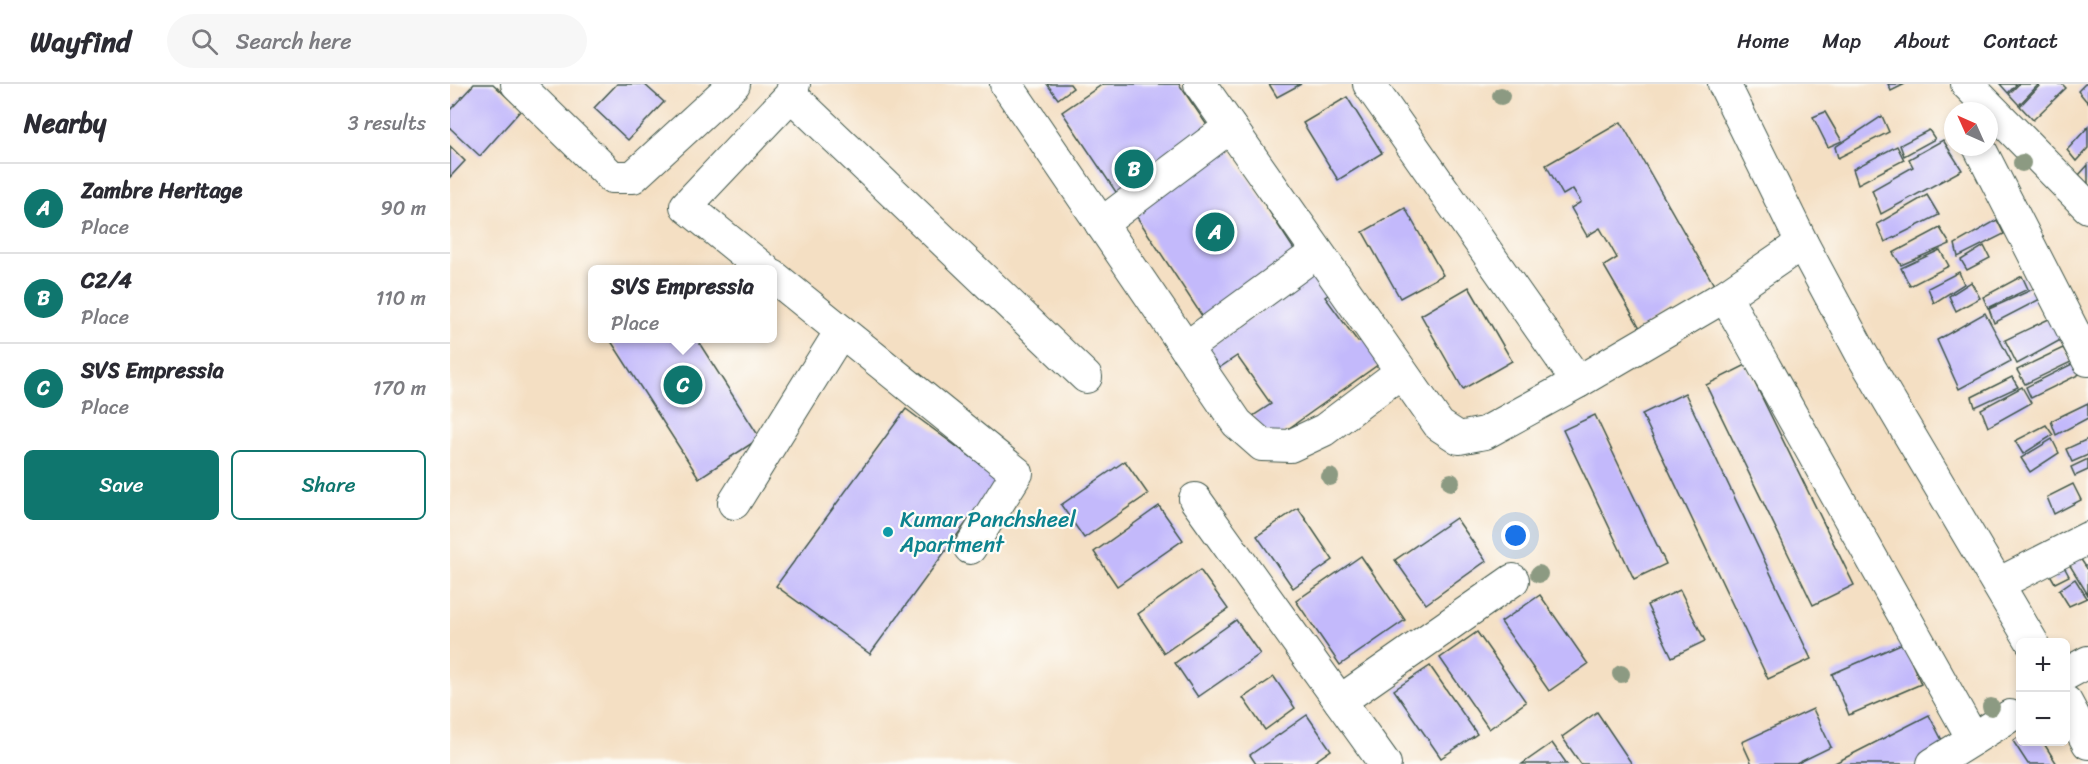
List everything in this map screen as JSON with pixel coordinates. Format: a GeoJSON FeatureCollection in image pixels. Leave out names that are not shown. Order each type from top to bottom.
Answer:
{"type":"FeatureCollection","features":[{"type":"Feature","properties":{"kind":"street"},"geometry":{"type":"LineString","coordinates":[[518,84],[612,177],[633,177],[734,84]]}},
{"type":"Feature","properties":{"kind":"street"},"geometry":{"type":"LineString","coordinates":[[1006,84],[1237,423],[1262,445],[1290,446],[1324,430],[1401,372]]}},
{"type":"Feature","properties":{"kind":"street"},"geometry":{"type":"LineString","coordinates":[[1200,84],[1439,425],[1459,438],[1485,433],[1578,382],[1725,296],[1802,243]]}},
{"type":"Feature","properties":{"kind":"street"},"geometry":{"type":"LineString","coordinates":[[1369,84],[1578,382]]}},
{"type":"Feature","properties":{"kind":"street"},"geometry":{"type":"LineString","coordinates":[[1947,84],[1956,102]]}},
{"type":"Feature","properties":{"kind":"street"},"geometry":{"type":"LineString","coordinates":[[1967,84],[2088,207]]}},
{"type":"Feature","properties":{"kind":"street"},"geometry":{"type":"LineString","coordinates":[[1730,87],[1802,243],[1861,354],[2030,638]]}},
{"type":"Feature","properties":{"kind":"street"},"geometry":{"type":"LineString","coordinates":[[759,265],[686,206],[792,90],[1086,377]]}},
{"type":"Feature","properties":{"kind":"street"},"geometry":{"type":"LineString","coordinates":[[1101,224],[1230,127]]}},
{"type":"Feature","properties":{"kind":"street"},"geometry":{"type":"LineString","coordinates":[[1984,156],[2088,360]]}},
{"type":"Feature","properties":{"kind":"street"},"geometry":{"type":"LineString","coordinates":[[1186,348],[1317,252]]}},
{"type":"Feature","properties":{"kind":"street"},"geometry":{"type":"LineString","coordinates":[[777,279],[1017,473],[970,548]]}},
{"type":"Feature","properties":{"kind":"street"},"geometry":{"type":"LineString","coordinates":[[1725,296],[1973,739]]}},
{"type":"Feature","properties":{"kind":"street"},"geometry":{"type":"LineString","coordinates":[[734,503],[841,331]]}},
{"type":"Feature","properties":{"kind":"street"},"geometry":{"type":"LineString","coordinates":[[1195,499],[1385,764]]}},
{"type":"Feature","properties":{"kind":"street"},"geometry":{"type":"LineString","coordinates":[[1998,584],[2088,538]]}},
{"type":"Feature","properties":{"kind":"street"},"geometry":{"type":"LineString","coordinates":[[1340,701],[1513,580]]}},
{"type":"Feature","properties":{"kind":"street"},"geometry":{"type":"LineString","coordinates":[[2070,672],[2088,662]]}},
{"type":"Feature","properties":{"kind":"street"},"geometry":{"type":"LineString","coordinates":[[2070,709],[2088,743]]}},
{"type":"Feature","properties":{"kind":"street"},"geometry":{"type":"LineString","coordinates":[[1933,764],[2010,716]]}},
{"type":"Feature","properties":{"kind":"building"},"geometry":{"type":"Polygon","coordinates":[[[474,84],[493,84],[521,110],[480,156],[450,128],[450,110],[474,84]]]}},
{"type":"Feature","properties":{"kind":"building"},"geometry":{"type":"Polygon","coordinates":[[[617,84],[644,84],[664,102],[628,140],[594,108],[617,84]]]}},
{"type":"Feature","properties":{"kind":"building"},"geometry":{"type":"Polygon","coordinates":[[[1047,84],[1070,84],[1073,88],[1058,99],[1047,84]]]}},
{"type":"Feature","properties":{"kind":"building"},"geometry":{"type":"Polygon","coordinates":[[[1103,84],[1179,84],[1215,137],[1122,201],[1062,112],[1103,84]]]}},
{"type":"Feature","properties":{"kind":"building"},"geometry":{"type":"Polygon","coordinates":[[[1269,84],[1301,84],[1277,97],[1269,84]]]}},
{"type":"Feature","properties":{"kind":"building"},"geometry":{"type":"Polygon","coordinates":[[[1888,84],[1905,84],[1891,91],[1888,84]]]}},
{"type":"Feature","properties":{"kind":"building"},"geometry":{"type":"Polygon","coordinates":[[[2000,84],[2017,84],[2008,93],[2000,84]]]}},
{"type":"Feature","properties":{"kind":"building"},"geometry":{"type":"Polygon","coordinates":[[[2019,84],[2039,84],[2019,105],[2009,94],[2019,84]]]}},
{"type":"Feature","properties":{"kind":"building"},"geometry":{"type":"Polygon","coordinates":[[[2041,84],[2062,84],[2066,88],[2033,120],[2020,106],[2041,84]]]}},
{"type":"Feature","properties":{"kind":"building"},"geometry":{"type":"Polygon","coordinates":[[[2088,84],[2088,103],[2078,91],[2088,84]]]}},
{"type":"Feature","properties":{"kind":"building"},"geometry":{"type":"Polygon","coordinates":[[[1347,97],[1382,153],[1338,180],[1303,123],[1347,97]]]}},
{"type":"Feature","properties":{"kind":"building"},"geometry":{"type":"Polygon","coordinates":[[[1825,112],[1842,141],[1828,147],[1813,117],[1825,112]]]}},
{"type":"Feature","properties":{"kind":"building"},"geometry":{"type":"Polygon","coordinates":[[[1882,116],[1889,132],[1838,158],[1835,147],[1882,116]]]}},
{"type":"Feature","properties":{"kind":"building"},"geometry":{"type":"Polygon","coordinates":[[[1621,122],[1714,285],[1640,328],[1604,266],[1617,258],[1600,228],[1587,236],[1571,208],[1581,202],[1573,189],[1563,195],[1546,165],[1621,122]]]}},
{"type":"Feature","properties":{"kind":"building"},"geometry":{"type":"Polygon","coordinates":[[[2088,127],[2088,148],[2076,161],[2067,150],[2088,127]]]}},
{"type":"Feature","properties":{"kind":"building"},"geometry":{"type":"Polygon","coordinates":[[[1929,130],[1935,139],[1904,156],[1900,145],[1929,130]]]}},
{"type":"Feature","properties":{"kind":"building"},"geometry":{"type":"Polygon","coordinates":[[[1943,140],[1944,156],[1953,156],[1962,170],[1881,214],[1872,190],[1913,167],[1909,159],[1943,140]]]}},
{"type":"Feature","properties":{"kind":"building"},"geometry":{"type":"Polygon","coordinates":[[[1226,145],[1299,257],[1204,319],[1131,208],[1226,145]]]}},
{"type":"Feature","properties":{"kind":"building"},"geometry":{"type":"Polygon","coordinates":[[[450,146],[465,161],[450,177],[450,146]]]}},
{"type":"Feature","properties":{"kind":"building"},"geometry":{"type":"Polygon","coordinates":[[[1897,146],[1904,160],[1858,184],[1853,169],[1897,146]]]}},
{"type":"Feature","properties":{"kind":"building"},"geometry":{"type":"Polygon","coordinates":[[[2088,165],[2088,185],[2079,175],[2088,165]]]}},
{"type":"Feature","properties":{"kind":"building"},"geometry":{"type":"Polygon","coordinates":[[[1927,195],[1939,215],[1885,242],[1877,224],[1927,195]]]}},
{"type":"Feature","properties":{"kind":"building"},"geometry":{"type":"Polygon","coordinates":[[[1405,208],[1443,275],[1400,298],[1363,232],[1405,208]]]}},
{"type":"Feature","properties":{"kind":"building"},"geometry":{"type":"Polygon","coordinates":[[[1997,220],[2004,234],[1958,257],[1955,244],[1997,220]]]}},
{"type":"Feature","properties":{"kind":"building"},"geometry":{"type":"Polygon","coordinates":[[[1940,228],[1950,244],[1901,265],[1893,253],[1940,228]]]}},
{"type":"Feature","properties":{"kind":"building"},"geometry":{"type":"Polygon","coordinates":[[[1984,246],[1990,258],[1967,270],[1961,260],[1984,246]]]}},
{"type":"Feature","properties":{"kind":"building"},"geometry":{"type":"Polygon","coordinates":[[[1940,250],[1949,266],[1910,286],[1901,268],[1940,250]]]}},
{"type":"Feature","properties":{"kind":"building"},"geometry":{"type":"Polygon","coordinates":[[[1322,268],[1337,289],[1325,297],[1358,342],[1369,335],[1386,359],[1271,441],[1253,416],[1271,404],[1237,356],[1219,368],[1206,350],[1322,268]]]}},
{"type":"Feature","properties":{"kind":"building"},"geometry":{"type":"Polygon","coordinates":[[[1959,272],[1964,284],[1934,303],[1928,288],[1959,272]]]}},
{"type":"Feature","properties":{"kind":"building"},"geometry":{"type":"Polygon","coordinates":[[[2022,276],[2028,289],[1988,308],[1983,297],[2022,276]]]}},
{"type":"Feature","properties":{"kind":"building"},"geometry":{"type":"Polygon","coordinates":[[[1971,282],[1980,298],[1956,311],[1949,296],[1971,282]]]}},
{"type":"Feature","properties":{"kind":"building"},"geometry":{"type":"Polygon","coordinates":[[[2040,286],[2046,296],[1994,323],[1989,309],[2040,286]]]}},
{"type":"Feature","properties":{"kind":"building"},"geometry":{"type":"Polygon","coordinates":[[[1469,287],[1512,361],[1463,389],[1421,315],[1469,287]]]}},
{"type":"Feature","properties":{"kind":"building"},"geometry":{"type":"Polygon","coordinates":[[[1985,313],[2011,361],[1959,389],[1937,340],[1985,313]]]}},
{"type":"Feature","properties":{"kind":"building"},"geometry":{"type":"Polygon","coordinates":[[[2053,317],[2066,337],[2017,364],[2005,340],[2053,317]]]}},
{"type":"Feature","properties":{"kind":"building"},"geometry":{"type":"Polygon","coordinates":[[[612,343],[699,343],[760,438],[699,478],[612,343]]]}},
{"type":"Feature","properties":{"kind":"building"},"geometry":{"type":"Polygon","coordinates":[[[2063,348],[2071,362],[2025,384],[2017,370],[2063,348]]]}},
{"type":"Feature","properties":{"kind":"building"},"geometry":{"type":"Polygon","coordinates":[[[2074,363],[2080,374],[2031,398],[2026,387],[2074,363]]]}},
{"type":"Feature","properties":{"kind":"building"},"geometry":{"type":"Polygon","coordinates":[[[1746,365],[1854,585],[1813,605],[1706,385],[1746,365]]]}},
{"type":"Feature","properties":{"kind":"building"},"geometry":{"type":"Polygon","coordinates":[[[2012,377],[2018,387],[1975,407],[1972,397],[2012,377]]]}},
{"type":"Feature","properties":{"kind":"building"},"geometry":{"type":"Polygon","coordinates":[[[2022,387],[2031,403],[1988,427],[1981,409],[2022,387]]]}},
{"type":"Feature","properties":{"kind":"building"},"geometry":{"type":"Polygon","coordinates":[[[1685,393],[1811,659],[1768,679],[1642,414],[1685,393]]]}},
{"type":"Feature","properties":{"kind":"building"},"geometry":{"type":"Polygon","coordinates":[[[2088,403],[2088,418],[2056,435],[2051,421],[2088,403]]]}},
{"type":"Feature","properties":{"kind":"building","name":"Kumar Panchsheel Apartment"},"geometry":{"type":"Polygon","coordinates":[[[906,409],[999,478],[870,654],[776,586],[906,409]]]}},
{"type":"Feature","properties":{"kind":"building"},"geometry":{"type":"Polygon","coordinates":[[[1595,415],[1666,564],[1634,579],[1563,430],[1595,415]]]}},
{"type":"Feature","properties":{"kind":"building"},"geometry":{"type":"Polygon","coordinates":[[[2046,425],[2053,435],[2023,454],[2015,441],[2046,425]]]}},
{"type":"Feature","properties":{"kind":"building"},"geometry":{"type":"Polygon","coordinates":[[[2052,439],[2059,453],[2030,472],[2021,458],[2052,439]]]}},
{"type":"Feature","properties":{"kind":"building"},"geometry":{"type":"Polygon","coordinates":[[[2088,439],[2088,455],[2072,462],[2066,449],[2088,439]]]}},
{"type":"Feature","properties":{"kind":"building"},"geometry":{"type":"Polygon","coordinates":[[[2088,459],[2088,470],[2075,476],[2071,467],[2088,459]]]}},
{"type":"Feature","properties":{"kind":"building"},"geometry":{"type":"Polygon","coordinates":[[[1125,461],[1148,494],[1084,538],[1061,505],[1125,461]]]}},
{"type":"Feature","properties":{"kind":"building"},"geometry":{"type":"Polygon","coordinates":[[[2073,484],[2081,500],[2054,514],[2047,497],[2073,484]]]}},
{"type":"Feature","properties":{"kind":"building"},"geometry":{"type":"Polygon","coordinates":[[[1159,506],[1183,540],[1117,586],[1094,552],[1159,506]]]}},
{"type":"Feature","properties":{"kind":"building"},"geometry":{"type":"Polygon","coordinates":[[[1298,508],[1333,560],[1293,588],[1257,536],[1298,508]]]}},
{"type":"Feature","properties":{"kind":"building"},"geometry":{"type":"Polygon","coordinates":[[[1456,518],[1486,561],[1426,604],[1395,560],[1456,518]]]}},
{"type":"Feature","properties":{"kind":"building"},"geometry":{"type":"Polygon","coordinates":[[[2076,552],[2088,570],[2088,595],[2066,559],[2076,552]]]}},
{"type":"Feature","properties":{"kind":"building"},"geometry":{"type":"Polygon","coordinates":[[[1361,556],[1405,620],[1340,665],[1296,601],[1361,556]]]}},
{"type":"Feature","properties":{"kind":"building"},"geometry":{"type":"Polygon","coordinates":[[[2062,563],[2069,576],[2055,583],[2048,571],[2062,563]]]}},
{"type":"Feature","properties":{"kind":"building"},"geometry":{"type":"Polygon","coordinates":[[[1200,570],[1228,609],[1164,653],[1138,614],[1200,570]]]}},
{"type":"Feature","properties":{"kind":"building"},"geometry":{"type":"Polygon","coordinates":[[[2075,579],[2087,598],[2069,606],[2059,590],[2075,579]]]}},
{"type":"Feature","properties":{"kind":"building"},"geometry":{"type":"Polygon","coordinates":[[[1680,590],[1705,641],[1672,657],[1647,605],[1680,590]]]}},
{"type":"Feature","properties":{"kind":"building"},"geometry":{"type":"Polygon","coordinates":[[[1540,595],[1588,664],[1549,691],[1501,622],[1540,595]]]}},
{"type":"Feature","properties":{"kind":"building"},"geometry":{"type":"Polygon","coordinates":[[[1236,620],[1260,654],[1198,697],[1175,663],[1236,620]]]}},
{"type":"Feature","properties":{"kind":"building"},"geometry":{"type":"Polygon","coordinates":[[[1477,632],[1526,702],[1489,729],[1440,658],[1477,632]]]}},
{"type":"Feature","properties":{"kind":"building"},"geometry":{"type":"Polygon","coordinates":[[[1903,643],[1921,684],[1849,715],[1832,674],[1903,643]]]}},
{"type":"Feature","properties":{"kind":"building"},"geometry":{"type":"Polygon","coordinates":[[[1430,666],[1477,734],[1441,758],[1394,690],[1430,666]]]}},
{"type":"Feature","properties":{"kind":"building"},"geometry":{"type":"Polygon","coordinates":[[[1274,677],[1295,708],[1265,730],[1243,698],[1274,677]]]}},
{"type":"Feature","properties":{"kind":"building"},"geometry":{"type":"Polygon","coordinates":[[[1813,709],[1831,747],[1796,764],[1752,764],[1742,742],[1813,709]]]}},
{"type":"Feature","properties":{"kind":"building"},"geometry":{"type":"Polygon","coordinates":[[[1597,712],[1632,764],[1581,764],[1562,737],[1597,712]]]}},
{"type":"Feature","properties":{"kind":"building"},"geometry":{"type":"Polygon","coordinates":[[[1307,715],[1331,750],[1311,764],[1256,764],[1250,755],[1307,715]]]}},
{"type":"Feature","properties":{"kind":"building"},"geometry":{"type":"Polygon","coordinates":[[[1929,715],[1947,750],[1919,764],[1833,764],[1929,715]]]}},
{"type":"Feature","properties":{"kind":"building"},"geometry":{"type":"Polygon","coordinates":[[[1552,743],[1567,764],[1522,764],[1552,743]]]}},
{"type":"Feature","properties":{"kind":"building"},"geometry":{"type":"Polygon","coordinates":[[[2016,746],[2046,746],[2057,764],[2028,764],[2016,746]]]}},
{"type":"Feature","properties":{"kind":"place","name":"C2/4"},"geometry":{"type":"Point","coordinates":[1134,169]}},
{"type":"Feature","properties":{"kind":"place","name":"Zambre Heritage"},"geometry":{"type":"Point","coordinates":[1215,232]}},
{"type":"Feature","properties":{"kind":"place","name":"SVS Empressia"},"geometry":{"type":"Point","coordinates":[683,385]}},
{"type":"Feature","properties":{"kind":"place","name":"Kumar Panchsheel Apartment"},"geometry":{"type":"Point","coordinates":[888,532]}}]}
